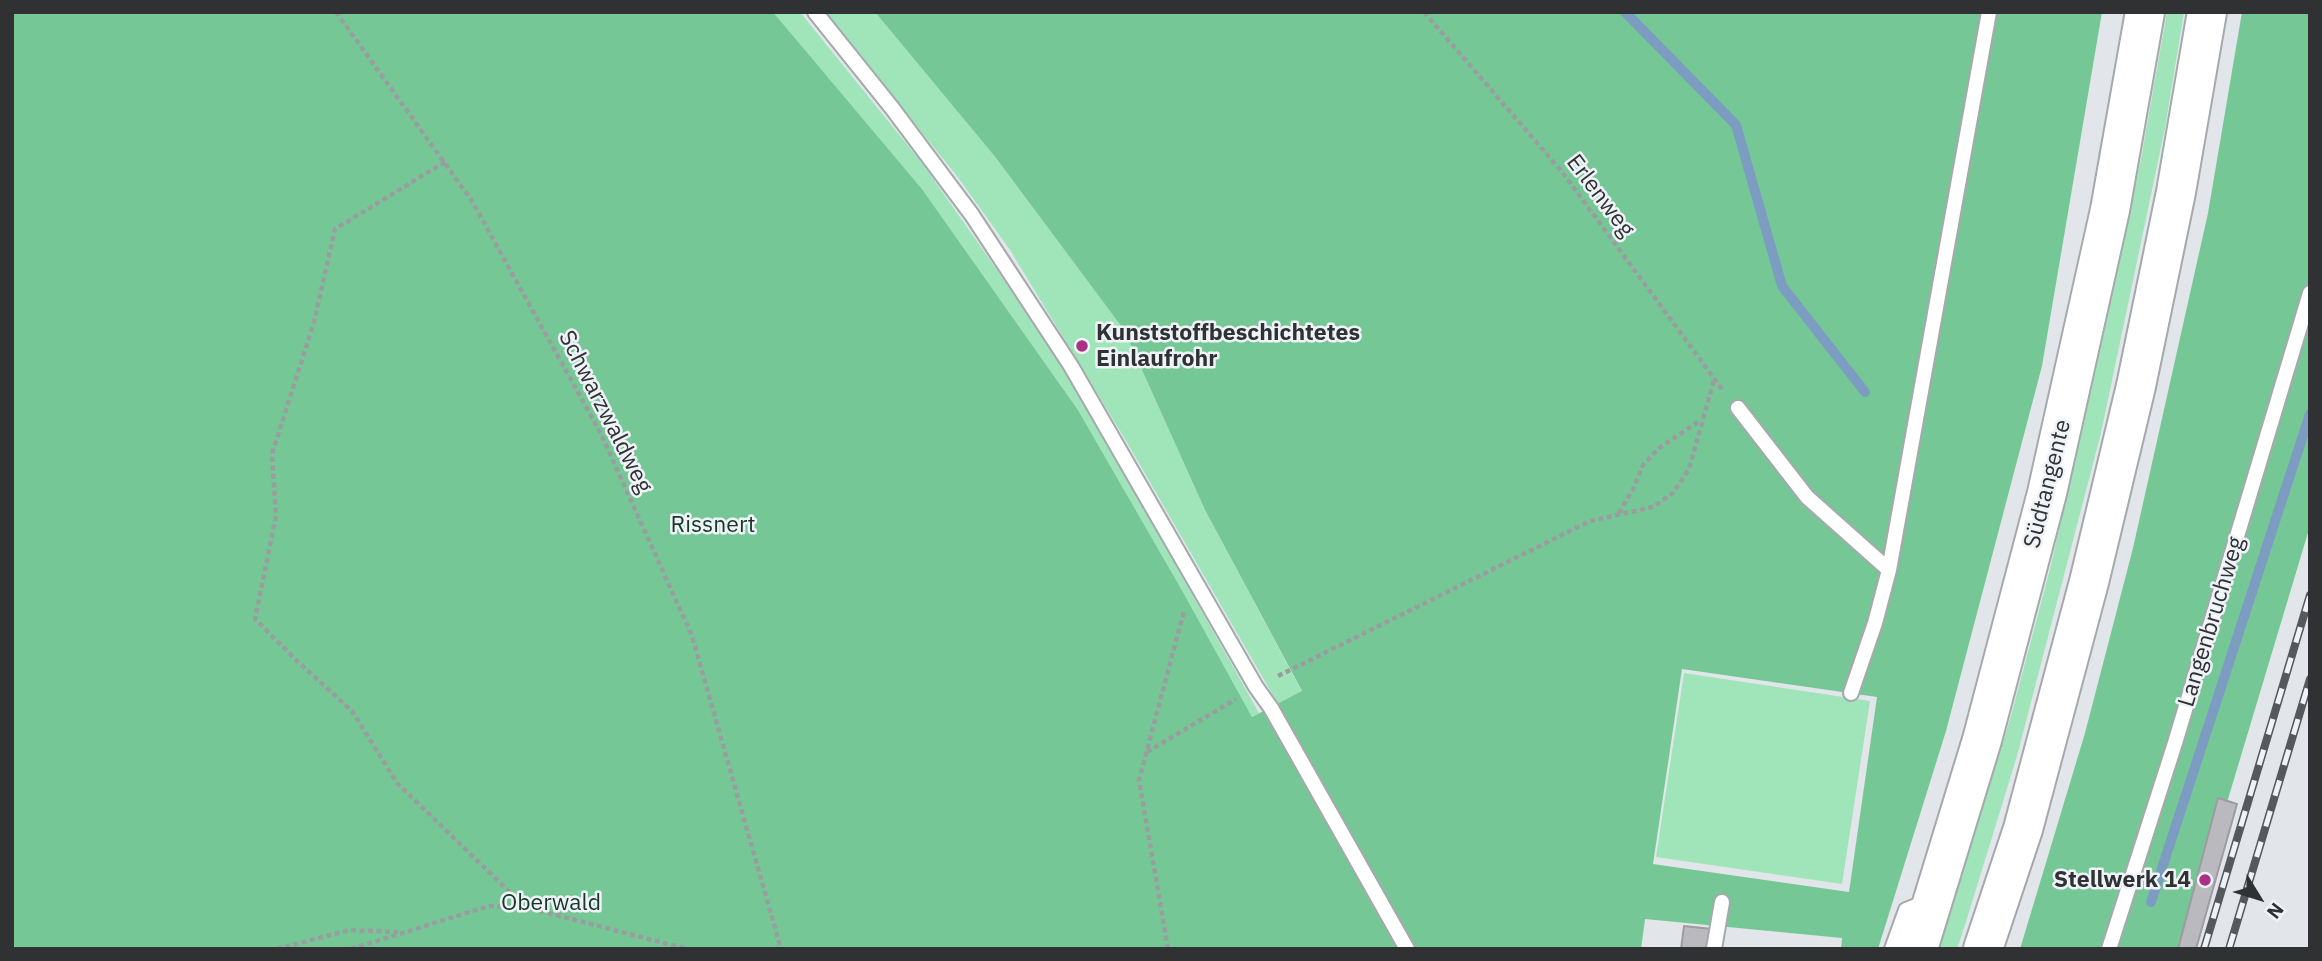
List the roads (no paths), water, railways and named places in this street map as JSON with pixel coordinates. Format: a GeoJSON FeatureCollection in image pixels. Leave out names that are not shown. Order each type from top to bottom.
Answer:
{"type":"FeatureCollection","features":[{"type":"Feature","properties":{"kind":"highway","name":"Südtangente"},"geometry":{"type":"LineString","coordinates":[[1918,949],[1982,740],[2047,493],[2110,210],[2145,12]]}},
{"type":"Feature","properties":{"kind":"highway"},"geometry":{"type":"LineString","coordinates":[[1983,949],[2022,829],[2089,582],[2136,386],[2176,192],[2207,12]]}},
{"type":"Feature","properties":{"kind":"lane"},"geometry":{"type":"LineString","coordinates":[[816,12],[972,215],[1071,366],[1256,687],[1271,708],[1407,949]]}},
{"type":"Feature","properties":{"kind":"lane"},"geometry":{"type":"LineString","coordinates":[[1851,693],[1875,623],[1889,570],[1989,12]]}},
{"type":"Feature","properties":{"kind":"lane","name":"Langenbruchweg"},"geometry":{"type":"LineString","coordinates":[[2109,949],[2179,730],[2310,293]]}},
{"type":"Feature","properties":{"kind":"lane"},"geometry":{"type":"LineString","coordinates":[[1738,408],[1807,497],[1889,570]]}},
{"type":"Feature","properties":{"kind":"lane"},"geometry":{"type":"LineString","coordinates":[[1892,949],[1906,910],[1934,899]]}},
{"type":"Feature","properties":{"kind":"lane"},"geometry":{"type":"LineString","coordinates":[[1714,949],[1722,902]]}},
{"type":"Feature","properties":{"kind":"waterway"},"geometry":{"type":"LineString","coordinates":[[1625,12],[1736,125],[1782,286],[1865,392]]}},
{"type":"Feature","properties":{"kind":"waterway"},"geometry":{"type":"LineString","coordinates":[[2151,902],[2310,414]]}},
{"type":"Feature","properties":{"kind":"railway"},"geometry":{"type":"LineString","coordinates":[[2204,949],[2310,595]]}},
{"type":"Feature","properties":{"kind":"railway"},"geometry":{"type":"LineString","coordinates":[[2229,949],[2310,679]]}},
{"type":"Feature","properties":{"kind":"place","name":"Kunststoffbeschichtetes Einlaufrohr"},"geometry":{"type":"Point","coordinates":[1082,346]}},
{"type":"Feature","properties":{"kind":"place","name":"Stellwerk 14"},"geometry":{"type":"Point","coordinates":[2205,880]}},
{"type":"Feature","properties":{"kind":"park label","name":"Rissnert"},"geometry":{"type":"Point","coordinates":[713,525]}},
{"type":"Feature","properties":{"kind":"park label","name":"Oberwald"},"geometry":{"type":"Point","coordinates":[551,903]}}]}
